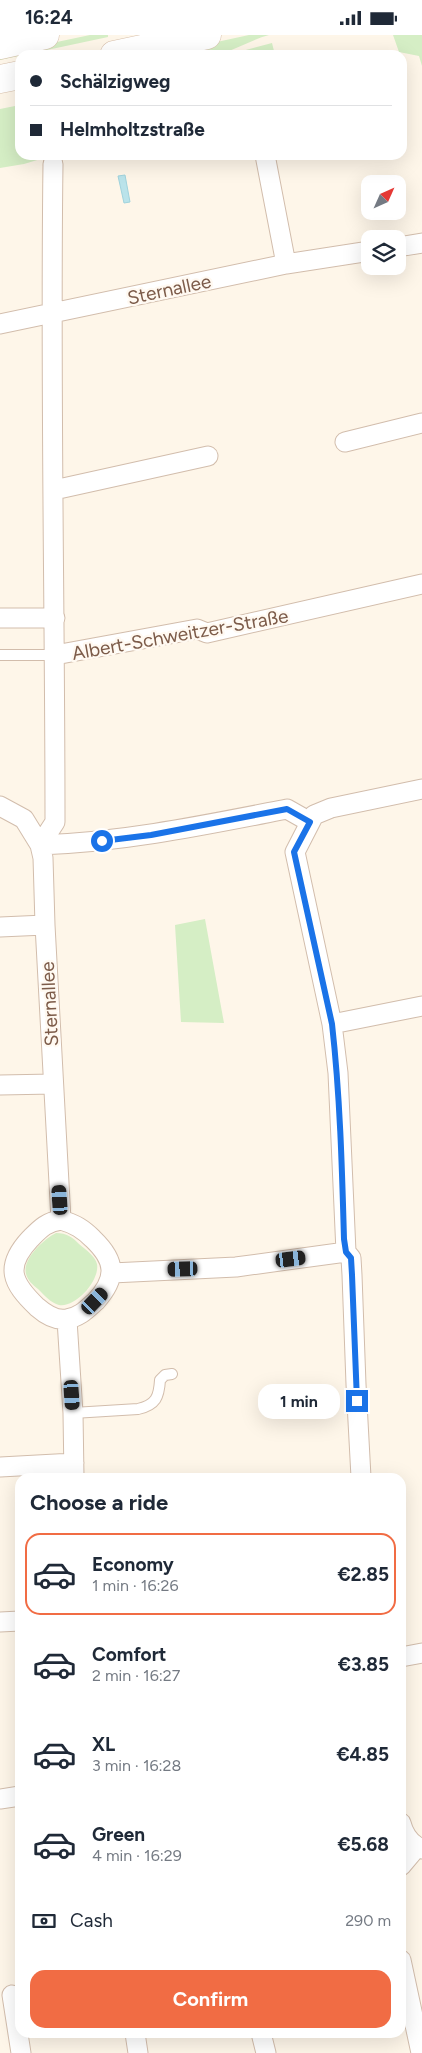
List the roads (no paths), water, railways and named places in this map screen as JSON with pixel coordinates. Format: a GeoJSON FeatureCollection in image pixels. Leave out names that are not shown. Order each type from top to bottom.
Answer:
{"type":"FeatureCollection","features":[{"type":"Feature","properties":{"kind":"main road"},"geometry":{"type":"LineString","coordinates":[[0,45],[45,35]]}},
{"type":"Feature","properties":{"kind":"main road"},"geometry":{"type":"LineString","coordinates":[[137,50],[207,35]]}},
{"type":"Feature","properties":{"kind":"main road"},"geometry":{"type":"LineString","coordinates":[[0,79],[15,76]]}},
{"type":"Feature","properties":{"kind":"street"},"geometry":{"type":"LineString","coordinates":[[266,160],[286,265]]}},
{"type":"Feature","properties":{"kind":"street"},"geometry":{"type":"LineString","coordinates":[[51,314],[53,164]]}},
{"type":"Feature","properties":{"kind":"street"},"geometry":{"type":"LineString","coordinates":[[406,246],[422,243]]}},
{"type":"Feature","properties":{"kind":"street","name":"Sternallee"},"geometry":{"type":"LineString","coordinates":[[0,324],[286,265],[361,252]]}},
{"type":"Feature","properties":{"kind":"street","name":"Albert-Schweitzer-Straße"},"geometry":{"type":"LineString","coordinates":[[40,845],[55,822],[54,490],[51,314]]}},
{"type":"Feature","properties":{"kind":"street"},"geometry":{"type":"LineString","coordinates":[[345,441],[422,423]]}},
{"type":"Feature","properties":{"kind":"street"},"geometry":{"type":"LineString","coordinates":[[54,490],[208,456]]}},
{"type":"Feature","properties":{"kind":"street","name":"Albert-Schweitzer-Straße"},"geometry":{"type":"LineString","coordinates":[[55,655],[197,629],[207,633],[422,584]]}},
{"type":"Feature","properties":{"kind":"street"},"geometry":{"type":"LineString","coordinates":[[0,618],[55,618]]}},
{"type":"Feature","properties":{"kind":"street"},"geometry":{"type":"LineString","coordinates":[[362,1473],[351,1258],[346,1252],[338,1073],[332,1024],[294,852],[314,815],[332,807],[422,789]]}},
{"type":"Feature","properties":{"kind":"street","name":"Sternallee"},"geometry":{"type":"LineString","coordinates":[[0,806],[24,819],[40,845],[44,858],[52,1084],[61,1220]]}},
{"type":"Feature","properties":{"kind":"street"},"geometry":{"type":"LineString","coordinates":[[40,845],[86,843],[151,835],[287,809],[310,822]]}},
{"type":"Feature","properties":{"kind":"street"},"geometry":{"type":"LineString","coordinates":[[0,927],[45,925]]}},
{"type":"Feature","properties":{"kind":"street"},"geometry":{"type":"LineString","coordinates":[[332,1024],[422,1006]]}},
{"type":"Feature","properties":{"kind":"street"},"geometry":{"type":"LineString","coordinates":[[0,1085],[52,1084]]}},
{"type":"Feature","properties":{"kind":"street"},"geometry":{"type":"LineString","coordinates":[[61,1220],[80,1227],[105,1251],[111,1263],[112,1273],[107,1289],[84,1313],[67,1320],[44,1314],[8,1281],[7,1263],[44,1225],[61,1220]]}},
{"type":"Feature","properties":{"kind":"street"},"geometry":{"type":"LineString","coordinates":[[112,1273],[236,1267],[346,1252]]}},
{"type":"Feature","properties":{"kind":"street"},"geometry":{"type":"LineString","coordinates":[[0,1467],[74,1470],[73,1413],[67,1320]]}},
{"type":"Feature","properties":{"kind":"street"},"geometry":{"type":"LineString","coordinates":[[0,1622],[15,1621]]}},
{"type":"Feature","properties":{"kind":"street"},"geometry":{"type":"LineString","coordinates":[[406,1656],[422,1653]]}},
{"type":"Feature","properties":{"kind":"street"},"geometry":{"type":"LineString","coordinates":[[0,1799],[15,1797]]}},
{"type":"Feature","properties":{"kind":"street"},"geometry":{"type":"LineString","coordinates":[[406,1837],[420,1848],[406,1861]]}},
{"type":"Feature","properties":{"kind":"street"},"geometry":{"type":"LineString","coordinates":[[406,1982],[422,2053]]}},
{"type":"Feature","properties":{"kind":"street"},"geometry":{"type":"LineString","coordinates":[[10,1995],[15,2021]]}},
{"type":"Feature","properties":{"kind":"street"},"geometry":{"type":"LineString","coordinates":[[18,2038],[21,2053]]}},
{"type":"Feature","properties":{"kind":"street"},"geometry":{"type":"LineString","coordinates":[[136,2038],[138,2053]]}},
{"type":"Feature","properties":{"kind":"street"},"geometry":{"type":"LineString","coordinates":[[262,2038],[266,2053]]}},
{"type":"Feature","properties":{"kind":"lane"},"geometry":{"type":"LineString","coordinates":[[0,655],[55,655]]}},
{"type":"Feature","properties":{"kind":"lane"},"geometry":{"type":"LineString","coordinates":[[73,1413],[147,1407],[157,1400],[160,1380],[165,1375],[172,1374]]}},
{"type":"Feature","properties":{"kind":"water"},"geometry":{"type":"Polygon","coordinates":[[[125,175],[130,202],[124,203],[118,176],[125,175]]]}}]}
